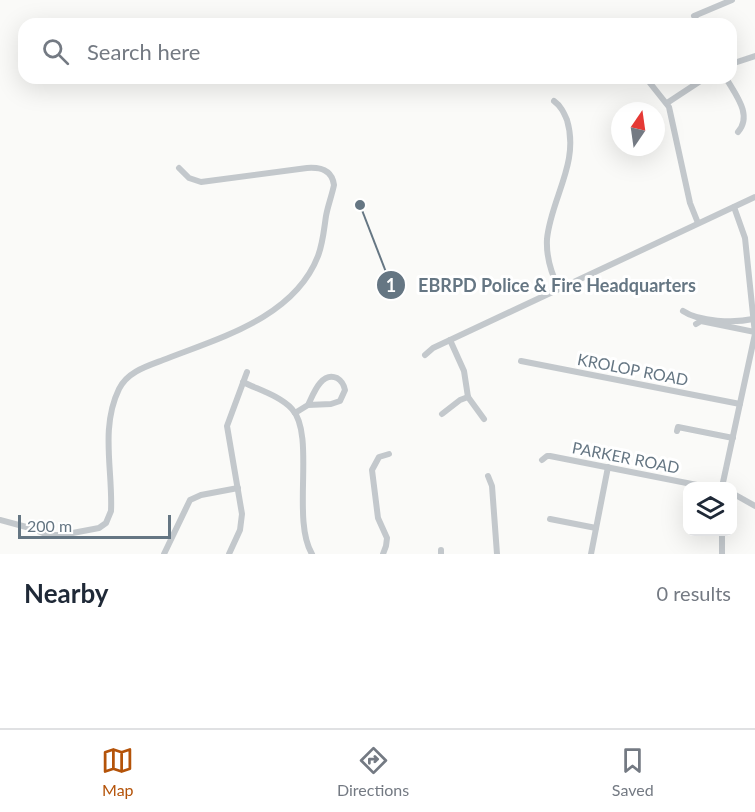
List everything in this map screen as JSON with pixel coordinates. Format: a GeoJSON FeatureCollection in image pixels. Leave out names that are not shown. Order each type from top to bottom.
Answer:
{"type":"FeatureCollection","features":[{"type":"Feature","properties":{"kind":"street"},"geometry":{"type":"LineString","coordinates":[[696,18],[694,15],[732,0]]}},
{"type":"Feature","properties":{"kind":"street"},"geometry":{"type":"LineString","coordinates":[[737,62],[755,56]]}},
{"type":"Feature","properties":{"kind":"street"},"geometry":{"type":"LineString","coordinates":[[651,84],[667,103],[673,119],[690,203],[698,223]]}},
{"type":"Feature","properties":{"kind":"street"},"geometry":{"type":"LineString","coordinates":[[667,103],[696,84]]}},
{"type":"Feature","properties":{"kind":"street"},"geometry":{"type":"LineString","coordinates":[[729,84],[745,114],[745,123],[738,132]]}},
{"type":"Feature","properties":{"kind":"street"},"geometry":{"type":"LineString","coordinates":[[554,101],[559,104],[564,114],[571,142],[569,162],[547,240],[550,266],[559,289]]}},
{"type":"Feature","properties":{"kind":"street"},"geometry":{"type":"LineString","coordinates":[[0,520],[53,536],[94,530],[103,526],[111,511],[108,453],[110,419],[115,397],[123,382],[130,375],[210,343],[263,316],[296,292],[314,265],[322,243],[334,185],[333,178],[327,171],[319,168],[297,168],[205,182],[193,180],[179,168]]}},
{"type":"Feature","properties":{"kind":"street"},"geometry":{"type":"LineString","coordinates":[[425,355],[433,348],[755,197]]}},
{"type":"Feature","properties":{"kind":"street"},"geometry":{"type":"LineString","coordinates":[[723,482],[755,330],[746,248],[742,225],[734,207]]}},
{"type":"Feature","properties":{"kind":"street"},"geometry":{"type":"LineString","coordinates":[[746,248],[755,243]]}},
{"type":"Feature","properties":{"kind":"street"},"geometry":{"type":"LineString","coordinates":[[746,248],[755,248]]}},
{"type":"Feature","properties":{"kind":"street"},"geometry":{"type":"LineString","coordinates":[[682,311],[691,315],[721,320],[753,319]]}},
{"type":"Feature","properties":{"kind":"street"},"geometry":{"type":"LineString","coordinates":[[696,324],[701,321],[755,330]]}},
{"type":"Feature","properties":{"kind":"street"},"geometry":{"type":"LineString","coordinates":[[450,340],[464,371],[468,398],[484,419]]}},
{"type":"Feature","properties":{"kind":"street","name":"KROLOP ROAD"},"geometry":{"type":"LineString","coordinates":[[521,361],[740,404]]}},
{"type":"Feature","properties":{"kind":"street"},"geometry":{"type":"LineString","coordinates":[[229,554],[241,525],[241,509],[227,426],[247,372]]}},
{"type":"Feature","properties":{"kind":"street"},"geometry":{"type":"LineString","coordinates":[[295,413],[308,405],[331,404],[340,401],[345,390],[343,383],[335,377],[326,378],[320,383],[308,405]]}},
{"type":"Feature","properties":{"kind":"street"},"geometry":{"type":"LineString","coordinates":[[243,382],[279,399],[295,413],[301,434],[305,539],[312,554]]}},
{"type":"Feature","properties":{"kind":"street"},"geometry":{"type":"LineString","coordinates":[[442,414],[460,400],[468,398]]}},
{"type":"Feature","properties":{"kind":"street"},"geometry":{"type":"LineString","coordinates":[[677,431],[678,427],[733,438]]}},
{"type":"Feature","properties":{"kind":"street"},"geometry":{"type":"LineString","coordinates":[[383,554],[387,538],[378,518],[372,470],[378,457],[389,454]]}},
{"type":"Feature","properties":{"kind":"street","name":"PARKER ROAD"},"geometry":{"type":"LineString","coordinates":[[542,460],[550,456],[686,482]]}},
{"type":"Feature","properties":{"kind":"street"},"geometry":{"type":"LineString","coordinates":[[591,554],[608,467]]}},
{"type":"Feature","properties":{"kind":"street"},"geometry":{"type":"LineString","coordinates":[[488,476],[491,483],[497,554]]}},
{"type":"Feature","properties":{"kind":"street"},"geometry":{"type":"LineString","coordinates":[[164,554],[190,500],[201,495],[238,488]]}},
{"type":"Feature","properties":{"kind":"street"},"geometry":{"type":"LineString","coordinates":[[737,496],[755,506]]}},
{"type":"Feature","properties":{"kind":"street"},"geometry":{"type":"LineString","coordinates":[[550,519],[596,528]]}},
{"type":"Feature","properties":{"kind":"street"},"geometry":{"type":"LineString","coordinates":[[722,536],[722,554]]}},
{"type":"Feature","properties":{"kind":"place","name":"EBRPD Police & Fire Headquarters"},"geometry":{"type":"Point","coordinates":[360,205]}}]}
